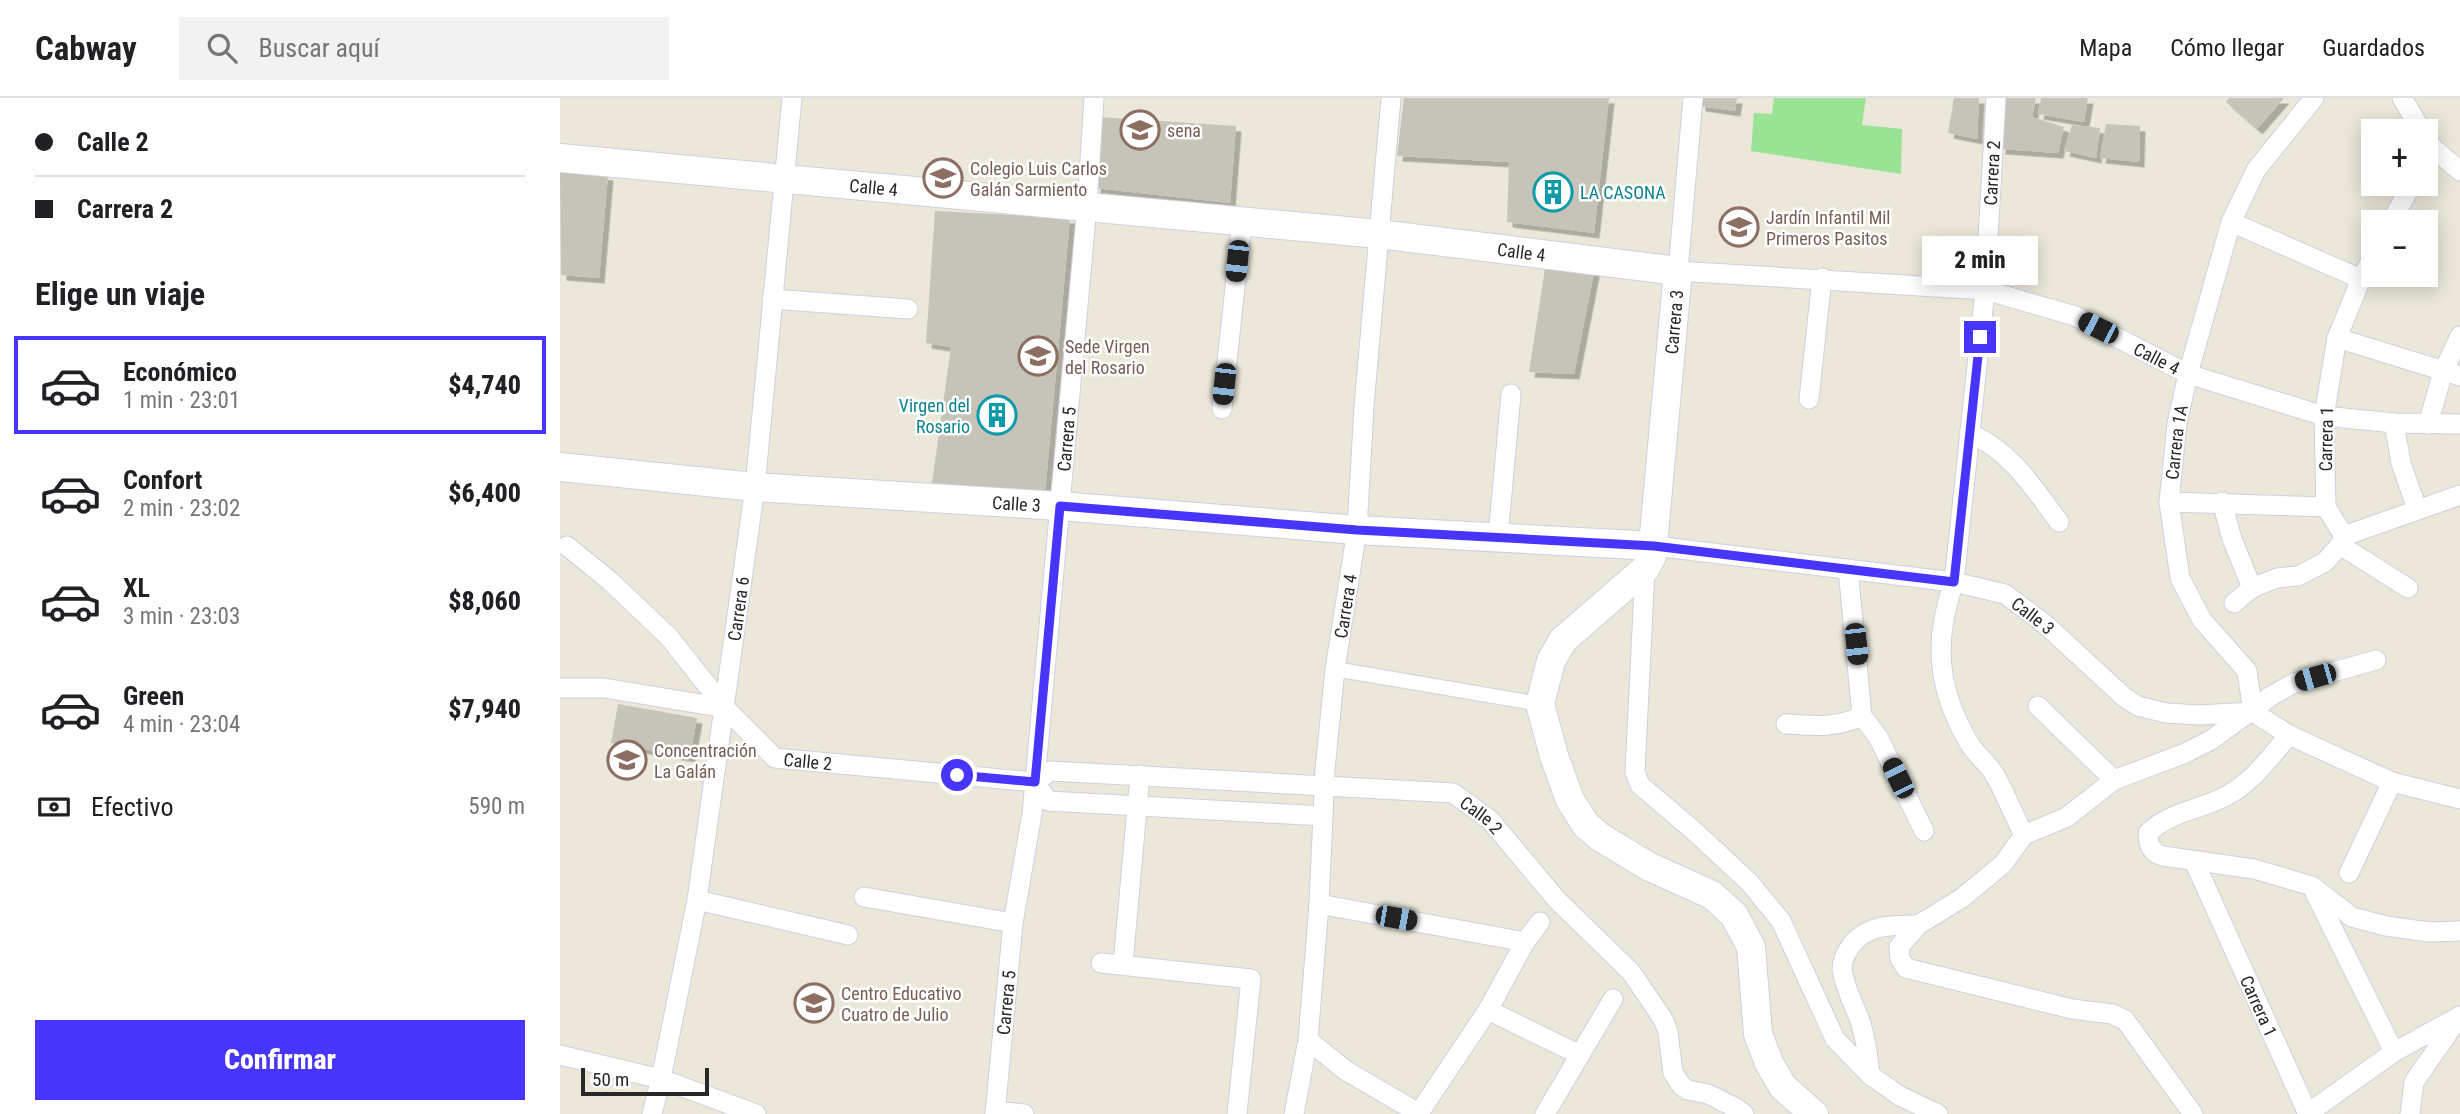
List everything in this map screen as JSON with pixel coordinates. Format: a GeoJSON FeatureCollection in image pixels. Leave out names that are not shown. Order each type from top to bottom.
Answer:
{"type":"FeatureCollection","features":[{"type":"Feature","properties":{"kind":"main road","name":"Calle 4"},"geometry":{"type":"LineString","coordinates":[[560,158],[1379,234],[1678,271]]}},
{"type":"Feature","properties":{"kind":"main road","name":"Carrera 3"},"geometry":{"type":"LineString","coordinates":[[1650,558],[1678,271]]}},
{"type":"Feature","properties":{"kind":"main road","name":"Calle 3"},"geometry":{"type":"LineString","coordinates":[[560,467],[755,486],[1060,506],[1357,530],[1498,537],[1650,558]]}},
{"type":"Feature","properties":{"kind":"main road"},"geometry":{"type":"LineString","coordinates":[[1650,558],[1563,640],[1551,661],[1540,704],[1554,756],[1570,800],[1586,825],[1600,837],[1648,866],[1712,895],[1734,915],[1751,947],[1758,1034],[1769,1063],[1783,1087],[1814,1114]]}},
{"type":"Feature","properties":{"kind":"street","name":"Carrera 6"},"geometry":{"type":"LineString","coordinates":[[652,1114],[662,1079],[697,900],[755,486],[792,98]]}},
{"type":"Feature","properties":{"kind":"street","name":"Carrera 5"},"geometry":{"type":"LineString","coordinates":[[995,1113],[1013,923],[1032,814],[1087,206],[1094,98]]}},
{"type":"Feature","properties":{"kind":"street","name":"Carrera 4"},"geometry":{"type":"LineString","coordinates":[[1294,1114],[1308,1040],[1335,670],[1357,530],[1364,406],[1391,98]]}},
{"type":"Feature","properties":{"kind":"street","name":"Carrera 3"},"geometry":{"type":"LineString","coordinates":[[1678,271],[1693,98]]}},
{"type":"Feature","properties":{"kind":"street","name":"Carrera 2"},"geometry":{"type":"LineString","coordinates":[[1996,98],[1985,290],[1954,582],[1945,607],[1939,658],[1945,689],[1970,745],[1995,774],[2024,835]]}},
{"type":"Feature","properties":{"kind":"street","name":"Carrera 1A"},"geometry":{"type":"LineString","coordinates":[[2253,712],[2247,671],[2202,620],[2180,578],[2169,502],[2177,424],[2188,374],[2231,222],[2256,170],[2314,98]]}},
{"type":"Feature","properties":{"kind":"street"},"geometry":{"type":"LineString","coordinates":[[2402,98],[2413,119]]}},
{"type":"Feature","properties":{"kind":"street"},"geometry":{"type":"LineString","coordinates":[[2438,153],[2460,171]]}},
{"type":"Feature","properties":{"kind":"street"},"geometry":{"type":"LineString","coordinates":[[1222,409],[1242,221]]}},
{"type":"Feature","properties":{"kind":"street"},"geometry":{"type":"LineString","coordinates":[[2231,222],[2361,279]]}},
{"type":"Feature","properties":{"kind":"street","name":"Calle 4"},"geometry":{"type":"LineString","coordinates":[[1678,271],[1985,290],[2075,316],[2188,374],[2324,416],[2395,423],[2460,424]]}},
{"type":"Feature","properties":{"kind":"street"},"geometry":{"type":"LineString","coordinates":[[1809,399],[1822,278]]}},
{"type":"Feature","properties":{"kind":"street","name":"Carrera 1"},"geometry":{"type":"LineString","coordinates":[[2326,507],[2324,416],[2337,338],[2361,279]]}},
{"type":"Feature","properties":{"kind":"street"},"geometry":{"type":"LineString","coordinates":[[772,299],[908,309]]}},
{"type":"Feature","properties":{"kind":"street"},"geometry":{"type":"LineString","coordinates":[[2428,424],[2452,374],[2460,336]]}},
{"type":"Feature","properties":{"kind":"street"},"geometry":{"type":"LineString","coordinates":[[2337,338],[2452,374]]}},
{"type":"Feature","properties":{"kind":"street"},"geometry":{"type":"LineString","coordinates":[[1498,537],[1511,394]]}},
{"type":"Feature","properties":{"kind":"street"},"geometry":{"type":"LineString","coordinates":[[2395,423],[2401,463],[2417,509]]}},
{"type":"Feature","properties":{"kind":"street"},"geometry":{"type":"LineString","coordinates":[[1969,433],[1986,440],[2016,464],[2059,522]]}},
{"type":"Feature","properties":{"kind":"street"},"geometry":{"type":"LineString","coordinates":[[2234,603],[2252,588],[2277,578],[2298,576],[2325,562],[2342,541],[2417,509],[2460,495]]}},
{"type":"Feature","properties":{"kind":"street"},"geometry":{"type":"LineString","coordinates":[[2169,502],[2326,507],[2342,541],[2408,588]]}},
{"type":"Feature","properties":{"kind":"street"},"geometry":{"type":"LineString","coordinates":[[2222,502],[2232,539],[2252,588]]}},
{"type":"Feature","properties":{"kind":"street","name":"Calle 2"},"geometry":{"type":"LineString","coordinates":[[566,546],[610,581],[669,637],[724,708],[775,758],[1035,782],[1051,771],[1453,793],[1490,820],[1557,900],[1631,972],[1663,1019],[1668,1032],[1671,1067],[1677,1080],[1688,1090],[1708,1094],[1744,1114]]}},
{"type":"Feature","properties":{"kind":"street","name":"Carrera 3"},"geometry":{"type":"LineString","coordinates":[[1650,558],[1635,772],[1640,785],[1693,830],[1750,883],[1767,903],[1788,935],[1817,1005],[1835,1039],[1870,1075]]}},
{"type":"Feature","properties":{"kind":"street","name":"Calle 3"},"geometry":{"type":"LineString","coordinates":[[1650,558],[1848,569],[1954,582],[2005,594],[2030,611],[2124,697],[2138,706],[2166,713],[2199,715],[2253,712]]}},
{"type":"Feature","properties":{"kind":"street"},"geometry":{"type":"LineString","coordinates":[[1848,569],[1863,716],[1878,737],[1924,831]]}},
{"type":"Feature","properties":{"kind":"street"},"geometry":{"type":"LineString","coordinates":[[2193,1114],[2125,1020],[2112,1014],[2073,1009],[1906,968],[1900,959],[1899,947],[1918,925],[1962,898],[2003,864],[2024,835],[2067,817],[2114,780],[2183,754],[2211,740],[2294,683],[2376,660]]}},
{"type":"Feature","properties":{"kind":"street"},"geometry":{"type":"LineString","coordinates":[[1335,670],[1540,704]]}},
{"type":"Feature","properties":{"kind":"street"},"geometry":{"type":"LineString","coordinates":[[560,688],[604,688],[724,708]]}},
{"type":"Feature","properties":{"kind":"street"},"geometry":{"type":"LineString","coordinates":[[2038,706],[2114,780]]}},
{"type":"Feature","properties":{"kind":"street"},"geometry":{"type":"LineString","coordinates":[[2253,712],[2289,735],[2392,782],[2460,799]]}},
{"type":"Feature","properties":{"kind":"street"},"geometry":{"type":"LineString","coordinates":[[1786,724],[1819,727],[1841,724],[1863,716]]}},
{"type":"Feature","properties":{"kind":"street"},"geometry":{"type":"LineString","coordinates":[[2289,735],[2248,782],[2215,801],[2168,817],[2148,833],[2151,848],[2157,855],[2254,869],[2312,886],[2352,917],[2386,926],[2429,932],[2460,931]]}},
{"type":"Feature","properties":{"kind":"street"},"geometry":{"type":"LineString","coordinates":[[1123,964],[1140,775]]}},
{"type":"Feature","properties":{"kind":"street"},"geometry":{"type":"LineString","coordinates":[[1035,782],[1048,801],[1323,816]]}},
{"type":"Feature","properties":{"kind":"street"},"geometry":{"type":"LineString","coordinates":[[2349,873],[2392,782]]}},
{"type":"Feature","properties":{"kind":"street","name":"Carrera 1"},"geometry":{"type":"LineString","coordinates":[[2194,861],[2308,1114]]}},
{"type":"Feature","properties":{"kind":"street"},"geometry":{"type":"LineString","coordinates":[[2312,886],[2394,1052]]}},
{"type":"Feature","properties":{"kind":"street"},"geometry":{"type":"LineString","coordinates":[[864,897],[1013,923]]}},
{"type":"Feature","properties":{"kind":"street"},"geometry":{"type":"LineString","coordinates":[[697,900],[848,935]]}},
{"type":"Feature","properties":{"kind":"street"},"geometry":{"type":"LineString","coordinates":[[1319,904],[1525,942]]}},
{"type":"Feature","properties":{"kind":"street"},"geometry":{"type":"LineString","coordinates":[[1308,1040],[1345,1070],[1420,1114],[1488,1010],[1525,942],[1540,922]]}},
{"type":"Feature","properties":{"kind":"street"},"geometry":{"type":"LineString","coordinates":[[1918,925],[1879,927],[1867,931],[1858,937],[1844,958],[1842,967],[1861,1023],[1870,1075],[1900,1096],[1938,1114]]}},
{"type":"Feature","properties":{"kind":"street"},"geometry":{"type":"LineString","coordinates":[[1101,963],[1251,979],[1237,1114]]}},
{"type":"Feature","properties":{"kind":"street"},"geometry":{"type":"LineString","coordinates":[[1545,1114],[1578,1054],[1613,999]]}},
{"type":"Feature","properties":{"kind":"street"},"geometry":{"type":"LineString","coordinates":[[1488,1010],[1578,1054]]}},
{"type":"Feature","properties":{"kind":"street"},"geometry":{"type":"LineString","coordinates":[[2308,1114],[2394,1052],[2460,1016]]}},
{"type":"Feature","properties":{"kind":"street"},"geometry":{"type":"LineString","coordinates":[[2410,1114],[2414,1082],[2460,1016]]}},
{"type":"Feature","properties":{"kind":"street"},"geometry":{"type":"LineString","coordinates":[[560,1055],[662,1079],[756,1114]]}},
{"type":"Feature","properties":{"kind":"street"},"geometry":{"type":"LineString","coordinates":[[995,1113],[1024,1114]]}},
{"type":"Feature","properties":{"kind":"green space"},"geometry":{"type":"Polygon","coordinates":[[[1774,98],[1866,98],[1862,125],[1902,129],[1901,174],[1751,151],[1754,113],[1772,114],[1774,98]]]}},
{"type":"Feature","properties":{"kind":"building","name":"LA CASONA"},"geometry":{"type":"Polygon","coordinates":[[[1404,98],[1609,98],[1594,233],[1507,222],[1509,162],[1397,156],[1404,98]]]}},
{"type":"Feature","properties":{"kind":"building"},"geometry":{"type":"Polygon","coordinates":[[[1700,98],[1737,98],[1735,111],[1700,106],[1700,98]]]}},
{"type":"Feature","properties":{"kind":"building"},"geometry":{"type":"Polygon","coordinates":[[[1954,98],[1979,98],[1977,139],[1948,133],[1954,98]]]}},
{"type":"Feature","properties":{"kind":"building"},"geometry":{"type":"Polygon","coordinates":[[[2002,98],[2036,98],[2032,117],[2064,127],[2058,153],[2000,149],[2002,98]]]}},
{"type":"Feature","properties":{"kind":"building"},"geometry":{"type":"Polygon","coordinates":[[[2041,98],[2088,98],[2084,122],[2038,114],[2041,98]]]}},
{"type":"Feature","properties":{"kind":"building"},"geometry":{"type":"Polygon","coordinates":[[[2229,98],[2284,98],[2257,129],[2226,102],[2229,98]]]}},
{"type":"Feature","properties":{"kind":"building","name":"sena"},"geometry":{"type":"Polygon","coordinates":[[[1098,117],[1236,126],[1230,203],[1095,188],[1098,117]]]}},
{"type":"Feature","properties":{"kind":"building"},"geometry":{"type":"Polygon","coordinates":[[[2106,124],[2140,126],[2139,162],[2100,158],[2106,124]]]}},
{"type":"Feature","properties":{"kind":"building"},"geometry":{"type":"Polygon","coordinates":[[[2072,125],[2100,128],[2096,158],[2064,151],[2072,125]]]}},
{"type":"Feature","properties":{"kind":"building"},"geometry":{"type":"Polygon","coordinates":[[[560,171],[608,175],[599,278],[561,275],[560,171]]]}},
{"type":"Feature","properties":{"kind":"building","name":"Virgen del Rosario"},"geometry":{"type":"Polygon","coordinates":[[[935,211],[1070,218],[1045,493],[932,483],[951,347],[926,343],[935,211]]]}},
{"type":"Feature","properties":{"kind":"building"},"geometry":{"type":"Polygon","coordinates":[[[1546,262],[1595,267],[1574,374],[1529,372],[1546,262]]]}},
{"type":"Feature","properties":{"kind":"building"},"geometry":{"type":"Polygon","coordinates":[[[618,704],[697,718],[690,757],[611,743],[618,704]]]}},
{"type":"Feature","properties":{"kind":"place","name":"sena"},"geometry":{"type":"Point","coordinates":[1140,130]}},
{"type":"Feature","properties":{"kind":"place","name":"Colegio Luis Carlos Galán Sarmiento"},"geometry":{"type":"Point","coordinates":[943,178]}},
{"type":"Feature","properties":{"kind":"place","name":"LA CASONA"},"geometry":{"type":"Point","coordinates":[1553,192]}},
{"type":"Feature","properties":{"kind":"place","name":"Jardín Infantil Mil Primeros Pasitos"},"geometry":{"type":"Point","coordinates":[1739,227]}},
{"type":"Feature","properties":{"kind":"place","name":"Sede Virgen del Rosario"},"geometry":{"type":"Point","coordinates":[1038,356]}},
{"type":"Feature","properties":{"kind":"place","name":"Virgen del Rosario"},"geometry":{"type":"Point","coordinates":[997,415]}},
{"type":"Feature","properties":{"kind":"place","name":"Concentración La Galán"},"geometry":{"type":"Point","coordinates":[627,760]}},
{"type":"Feature","properties":{"kind":"place","name":"Centro Educativo Cuatro de Julio"},"geometry":{"type":"Point","coordinates":[814,1003]}},
{"type":"Feature","properties":{"kind":"route"},"geometry":{"type":"LineString","coordinates":[[957,775],[1035,782],[1060,506],[1357,530],[1654,546],[1954,582],[1980,337]]}}]}
